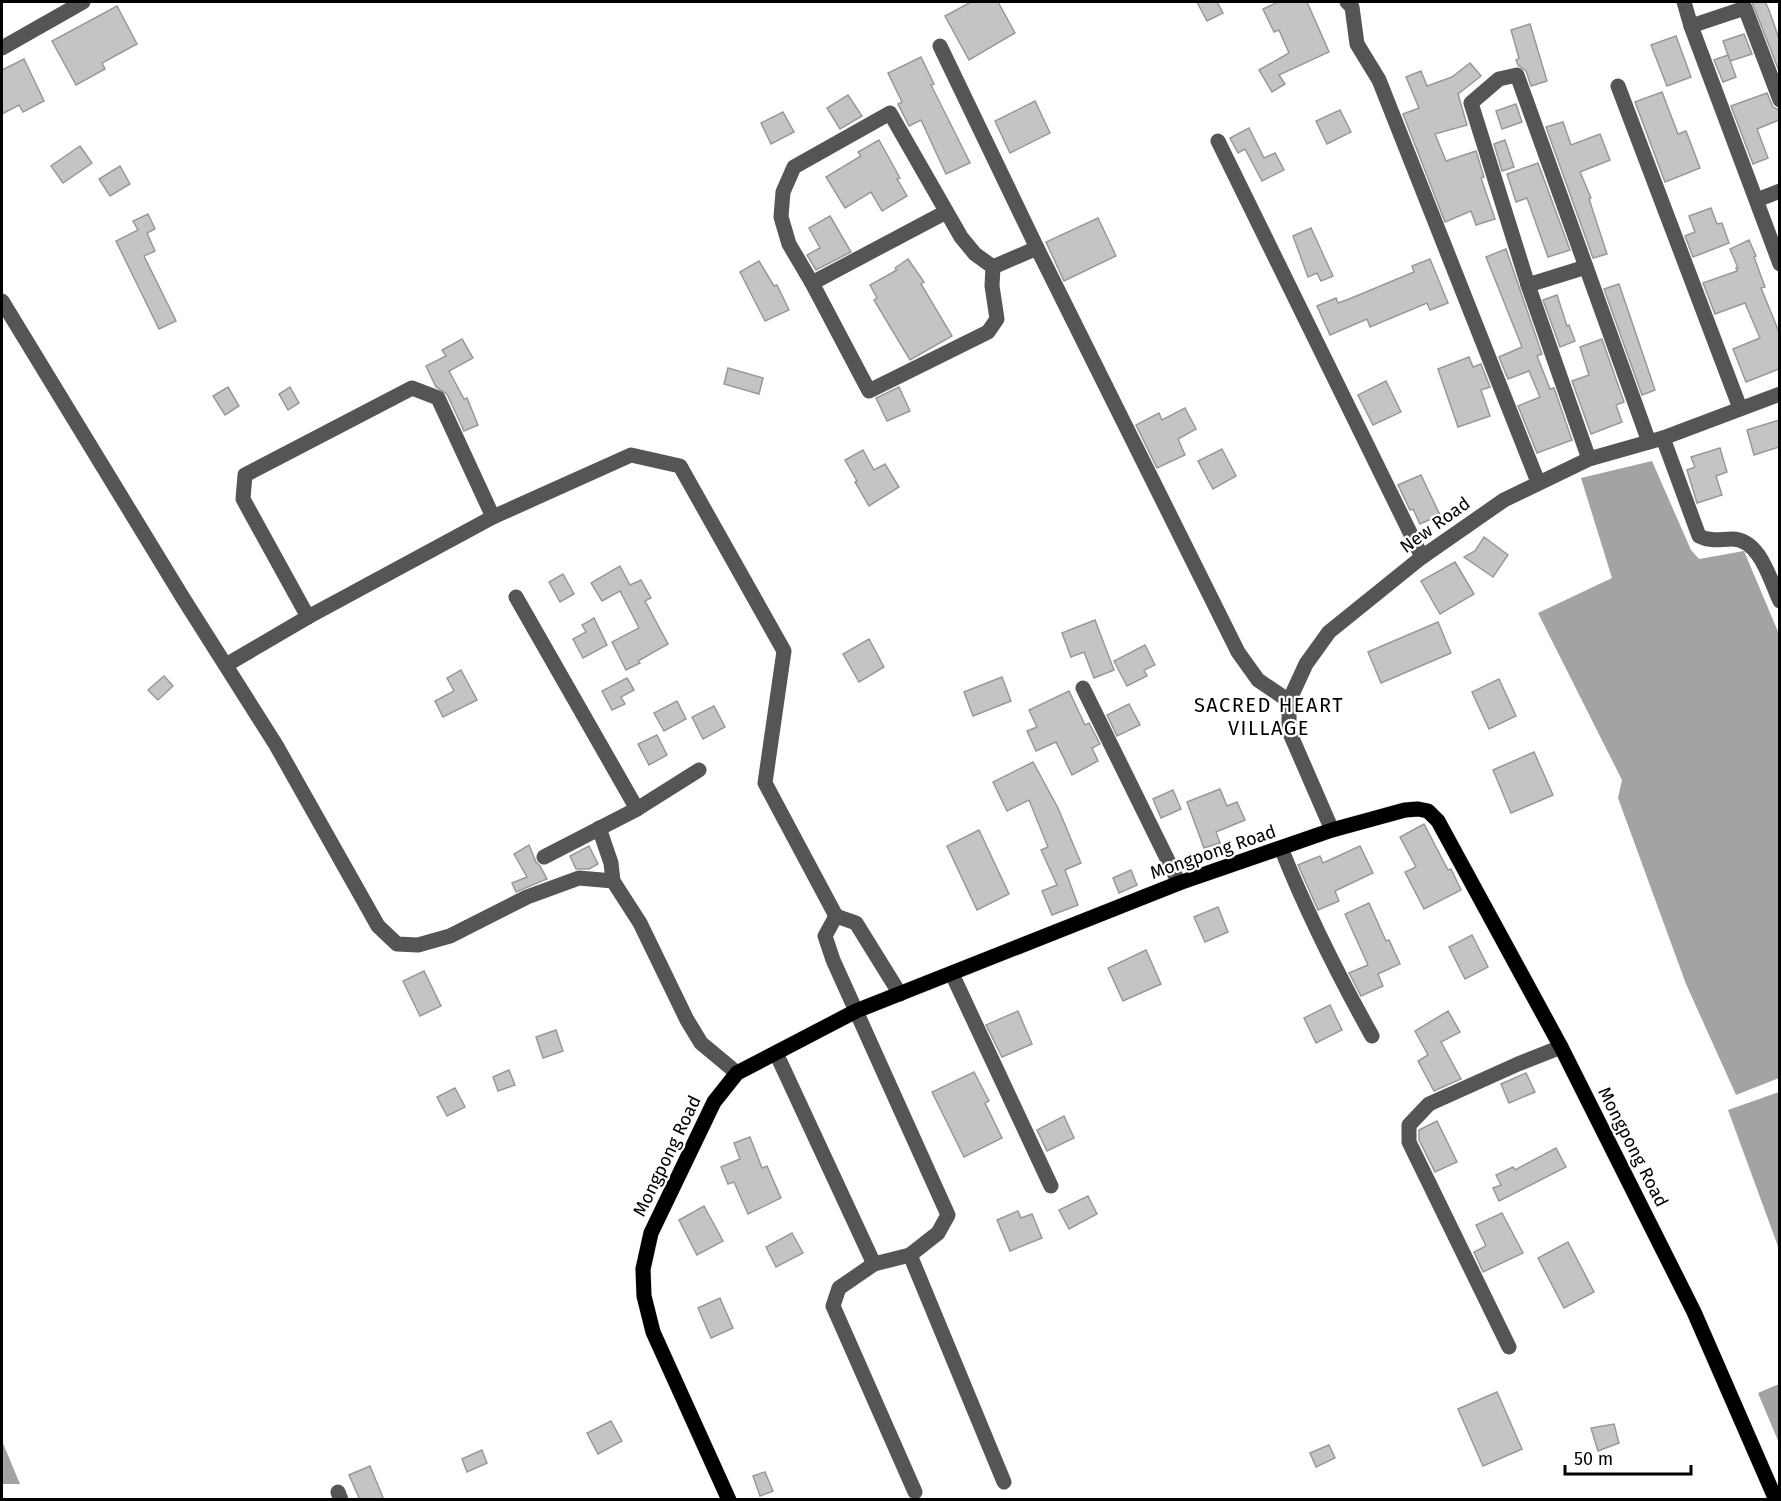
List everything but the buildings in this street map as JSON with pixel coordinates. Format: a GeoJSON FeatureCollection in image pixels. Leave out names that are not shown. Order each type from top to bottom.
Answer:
{"type":"FeatureCollection","features":[{"type":"Feature","properties":{"kind":"main road","name":"Mongpong Road"},"geometry":{"type":"LineString","coordinates":[[729,1500],[653,1332],[644,1296],[643,1269],[651,1233],[709,1112],[737,1073],[856,1011],[1179,883],[1332,830],[1405,810],[1418,809],[1428,811],[1438,821],[1561,1047],[1694,1312],[1776,1500]]}},
{"type":"Feature","properties":{"kind":"street"},"geometry":{"type":"LineString","coordinates":[[2,48],[83,2]]}},
{"type":"Feature","properties":{"kind":"street"},"geometry":{"type":"LineString","coordinates":[[1347,2],[1352,7],[1357,44],[1379,80],[1538,482]]}},
{"type":"Feature","properties":{"kind":"street"},"geometry":{"type":"LineString","coordinates":[[1684,2],[1779,264]]}},
{"type":"Feature","properties":{"kind":"street"},"geometry":{"type":"LineString","coordinates":[[1691,26],[1745,8],[1779,100]]}},
{"type":"Feature","properties":{"kind":"street"},"geometry":{"type":"LineString","coordinates":[[940,46],[1037,248],[1238,652],[1258,680],[1289,701]]}},
{"type":"Feature","properties":{"kind":"street"},"geometry":{"type":"LineString","coordinates":[[1589,459],[1528,285],[1471,103],[1499,79],[1517,75],[1586,267],[1656,440],[1699,536],[1708,540],[1735,539],[1747,543],[1758,554],[1779,601]]}},
{"type":"Feature","properties":{"kind":"street"},"geometry":{"type":"LineString","coordinates":[[1618,86],[1740,408]]}},
{"type":"Feature","properties":{"kind":"street"},"geometry":{"type":"LineString","coordinates":[[891,113],[961,237],[975,254],[993,267],[992,286],[997,319],[988,332],[869,391],[812,282],[789,244],[781,217],[783,192],[794,167],[891,113]]}},
{"type":"Feature","properties":{"kind":"street"},"geometry":{"type":"LineString","coordinates":[[1218,141],[1422,557]]}},
{"type":"Feature","properties":{"kind":"street"},"geometry":{"type":"LineString","coordinates":[[1757,200],[1779,191]]}},
{"type":"Feature","properties":{"kind":"street"},"geometry":{"type":"LineString","coordinates":[[812,282],[946,212]]}},
{"type":"Feature","properties":{"kind":"street"},"geometry":{"type":"LineString","coordinates":[[993,267],[1037,248]]}},
{"type":"Feature","properties":{"kind":"street"},"geometry":{"type":"LineString","coordinates":[[1528,285],[1586,267]]}},
{"type":"Feature","properties":{"kind":"street"},"geometry":{"type":"LineString","coordinates":[[2,301],[276,746],[378,926],[397,944],[418,945],[450,936],[528,897],[579,878],[613,881]]}},
{"type":"Feature","properties":{"kind":"street"},"geometry":{"type":"LineString","coordinates":[[308,617],[243,499],[245,475],[411,388],[438,398],[493,517]]}},
{"type":"Feature","properties":{"kind":"street","name":"New Road"},"geometry":{"type":"LineString","coordinates":[[1332,830],[1289,731],[1289,701],[1306,664],[1329,632],[1422,557],[1504,500],[1538,482],[1589,459],[1656,440],[1779,394]]}},
{"type":"Feature","properties":{"kind":"street"},"geometry":{"type":"LineString","coordinates":[[226,665],[308,617],[493,517],[631,455],[680,466],[784,651],[765,783],[836,916],[856,923],[900,994]]}},
{"type":"Feature","properties":{"kind":"street"},"geometry":{"type":"LineString","coordinates":[[516,597],[637,809]]}},
{"type":"Feature","properties":{"kind":"street"},"geometry":{"type":"LineString","coordinates":[[1083,688],[1179,883]]}},
{"type":"Feature","properties":{"kind":"street"},"geometry":{"type":"LineString","coordinates":[[544,857],[637,809],[699,770]]}},
{"type":"Feature","properties":{"kind":"street"},"geometry":{"type":"LineString","coordinates":[[599,828],[611,863],[613,881],[640,923],[687,1020],[701,1043],[737,1073]]}},
{"type":"Feature","properties":{"kind":"street"},"geometry":{"type":"LineString","coordinates":[[1281,848],[1338,976],[1372,1036]]}},
{"type":"Feature","properties":{"kind":"street"},"geometry":{"type":"LineString","coordinates":[[836,916],[825,936],[833,960],[948,1215],[938,1233],[910,1255],[874,1264],[838,1288],[833,1306],[915,1492]]}},
{"type":"Feature","properties":{"kind":"street"},"geometry":{"type":"LineString","coordinates":[[952,974],[1051,1186]]}},
{"type":"Feature","properties":{"kind":"street"},"geometry":{"type":"LineString","coordinates":[[1509,1347],[1409,1142],[1409,1125],[1429,1104],[1561,1047]]}},
{"type":"Feature","properties":{"kind":"street"},"geometry":{"type":"LineString","coordinates":[[776,1053],[874,1264]]}},
{"type":"Feature","properties":{"kind":"street"},"geometry":{"type":"LineString","coordinates":[[910,1255],[1004,1482]]}},
{"type":"Feature","properties":{"kind":"shaded area"},"geometry":{"type":"Polygon","coordinates":[[[1652,461],[1691,550],[1699,559],[1744,551],[1779,634],[1779,1078],[1736,1095],[1686,984],[1618,798],[1622,780],[1538,613],[1612,578],[1581,478],[1652,461]]]}},
{"type":"Feature","properties":{"kind":"shaded area"},"geometry":{"type":"Polygon","coordinates":[[[1780,1092],[1779,1249],[1728,1110],[1780,1092]]]}},
{"type":"Feature","properties":{"kind":"shaded area"},"geometry":{"type":"Polygon","coordinates":[[[1779,1384],[1779,1443],[1758,1393],[1779,1384]]]}},
{"type":"Feature","properties":{"kind":"shaded area"},"geometry":{"type":"Polygon","coordinates":[[[2,1441],[20,1484],[2,1484],[2,1441]]]}},
{"type":"Feature","properties":{"kind":"district","name":"SACRED HEART VILLAGE"},"geometry":{"type":"Point","coordinates":[1269,716]}}]}
